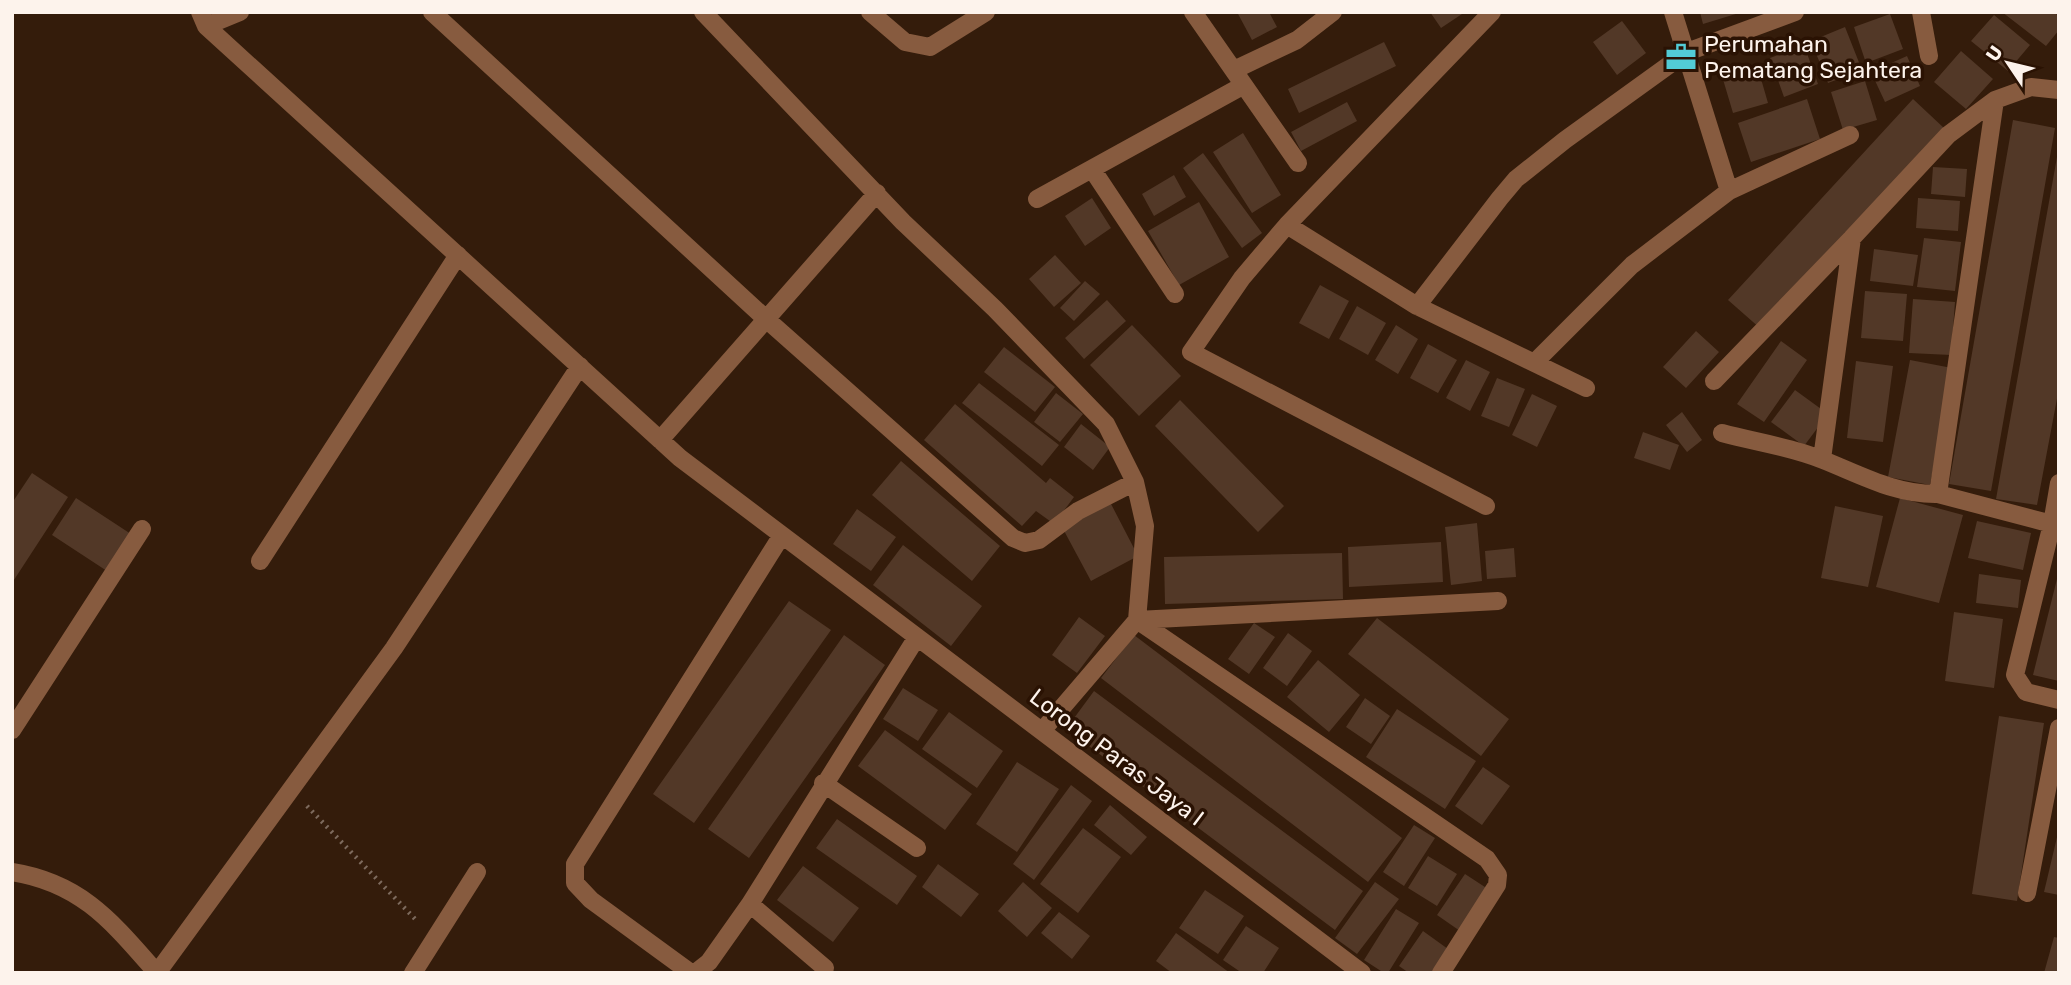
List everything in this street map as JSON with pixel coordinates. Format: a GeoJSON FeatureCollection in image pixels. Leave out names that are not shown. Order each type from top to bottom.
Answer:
{"type":"FeatureCollection","features":[{"type":"Feature","properties":{"kind":"street"},"geometry":{"type":"LineString","coordinates":[[203,19],[240,12]]}},
{"type":"Feature","properties":{"kind":"street"},"geometry":{"type":"LineString","coordinates":[[432,12],[766,319],[1013,538],[1025,543],[1039,540],[1078,511],[1135,482]]}},
{"type":"Feature","properties":{"kind":"street"},"geometry":{"type":"LineString","coordinates":[[703,12],[903,222],[995,309],[1107,424],[1135,482],[1145,526],[1137,620],[1042,731]]}},
{"type":"Feature","properties":{"kind":"street"},"geometry":{"type":"LineString","coordinates":[[870,12],[905,42],[930,47],[986,12]]}},
{"type":"Feature","properties":{"kind":"street"},"geometry":{"type":"LineString","coordinates":[[1193,12],[1298,163]]}},
{"type":"Feature","properties":{"kind":"street"},"geometry":{"type":"LineString","coordinates":[[1234,70],[1297,40],[1333,12]]}},
{"type":"Feature","properties":{"kind":"street"},"geometry":{"type":"LineString","coordinates":[[1486,506],[1191,352],[1242,278],[1287,225],[1492,12]]}},
{"type":"Feature","properties":{"kind":"street"},"geometry":{"type":"LineString","coordinates":[[1673,12],[1729,191]]}},
{"type":"Feature","properties":{"kind":"street"},"geometry":{"type":"LineString","coordinates":[[1417,306],[1516,179],[1565,139],[1687,52],[1795,12]]}},
{"type":"Feature","properties":{"kind":"street"},"geometry":{"type":"LineString","coordinates":[[1921,12],[1929,56]]}},
{"type":"Feature","properties":{"kind":"street","name":"Lorong Paras Jaya I"},"geometry":{"type":"LineString","coordinates":[[203,19],[660,440],[1362,973]]}},
{"type":"Feature","properties":{"kind":"street"},"geometry":{"type":"LineString","coordinates":[[1037,200],[1244,85]]}},
{"type":"Feature","properties":{"kind":"street"},"geometry":{"type":"LineString","coordinates":[[1714,380],[1948,135],[1994,100],[2031,87],[2059,90]]}},
{"type":"Feature","properties":{"kind":"street"},"geometry":{"type":"LineString","coordinates":[[1938,494],[1994,100]]}},
{"type":"Feature","properties":{"kind":"street"},"geometry":{"type":"LineString","coordinates":[[1535,362],[1632,265],[1729,191],[1850,135]]}},
{"type":"Feature","properties":{"kind":"street"},"geometry":{"type":"LineString","coordinates":[[1091,169],[1175,294]]}},
{"type":"Feature","properties":{"kind":"street"},"geometry":{"type":"LineString","coordinates":[[660,440],[877,193]]}},
{"type":"Feature","properties":{"kind":"street"},"geometry":{"type":"LineString","coordinates":[[1287,225],[1417,306],[1586,388]]}},
{"type":"Feature","properties":{"kind":"street"},"geometry":{"type":"LineString","coordinates":[[1822,459],[1852,238]]}},
{"type":"Feature","properties":{"kind":"street"},"geometry":{"type":"LineString","coordinates":[[260,561],[458,255]]}},
{"type":"Feature","properties":{"kind":"street"},"geometry":{"type":"LineString","coordinates":[[12,872],[37,876],[82,896],[106,915],[157,973],[394,648],[580,366]]}},
{"type":"Feature","properties":{"kind":"street"},"geometry":{"type":"LineString","coordinates":[[1722,433],[1822,459],[1854,475],[1893,488],[1922,495],[1938,494],[2055,525]]}},
{"type":"Feature","properties":{"kind":"street"},"geometry":{"type":"LineString","coordinates":[[2059,483],[2055,525],[2015,675],[2026,692],[2059,700]]}},
{"type":"Feature","properties":{"kind":"street"},"geometry":{"type":"LineString","coordinates":[[12,730],[142,529]]}},
{"type":"Feature","properties":{"kind":"street"},"geometry":{"type":"LineString","coordinates":[[782,535],[575,864],[575,883],[591,900],[693,973],[709,962],[750,904],[823,783],[917,637]]}},
{"type":"Feature","properties":{"kind":"street"},"geometry":{"type":"LineString","coordinates":[[1137,620],[1499,601]]}},
{"type":"Feature","properties":{"kind":"street"},"geometry":{"type":"LineString","coordinates":[[1137,620],[1487,859],[1498,875],[1497,885],[1441,973]]}},
{"type":"Feature","properties":{"kind":"street"},"geometry":{"type":"LineString","coordinates":[[2027,893],[2059,728]]}},
{"type":"Feature","properties":{"kind":"street"},"geometry":{"type":"LineString","coordinates":[[823,783],[917,848]]}},
{"type":"Feature","properties":{"kind":"street"},"geometry":{"type":"LineString","coordinates":[[413,973],[477,872]]}},
{"type":"Feature","properties":{"kind":"street"},"geometry":{"type":"LineString","coordinates":[[750,904],[825,968]]}},
{"type":"Feature","properties":{"kind":"path"},"geometry":{"type":"LineString","coordinates":[[291,789],[434,939]]}},
{"type":"Feature","properties":{"kind":"building"},"geometry":{"type":"Polygon","coordinates":[[[1237,12],[1269,12],[1277,27],[1252,40],[1237,12]]]}},
{"type":"Feature","properties":{"kind":"building"},"geometry":{"type":"Polygon","coordinates":[[[1430,12],[1465,12],[1441,28],[1430,12]]]}},
{"type":"Feature","properties":{"kind":"building"},"geometry":{"type":"Polygon","coordinates":[[[1700,12],[1739,12],[1739,13],[1703,24],[1700,12]]]}},
{"type":"Feature","properties":{"kind":"building"},"geometry":{"type":"Polygon","coordinates":[[[2002,12],[2053,12],[2059,16],[2059,30],[2046,46],[2002,12]]]}},
{"type":"Feature","properties":{"kind":"building"},"geometry":{"type":"Polygon","coordinates":[[[1890,14],[1903,49],[1866,63],[1854,27],[1890,14]]]}},
{"type":"Feature","properties":{"kind":"building"},"geometry":{"type":"Polygon","coordinates":[[[1994,15],[2030,45],[2008,71],[1971,41],[1994,15]]]}},
{"type":"Feature","properties":{"kind":"building"},"geometry":{"type":"Polygon","coordinates":[[[1622,21],[1646,53],[1617,75],[1593,42],[1622,21]]]}},
{"type":"Feature","properties":{"kind":"building"},"geometry":{"type":"Polygon","coordinates":[[[1845,27],[1862,70],[1828,83],[1811,41],[1845,27]]]}},
{"type":"Feature","properties":{"kind":"building"},"geometry":{"type":"Polygon","coordinates":[[[1384,42],[1396,66],[1299,113],[1288,89],[1384,42]]]}},
{"type":"Feature","properties":{"kind":"building"},"geometry":{"type":"Polygon","coordinates":[[[1804,45],[1818,84],[1784,97],[1770,58],[1804,45]]]}},
{"type":"Feature","properties":{"kind":"building"},"geometry":{"type":"Polygon","coordinates":[[[1961,51],[1993,79],[1966,109],[1934,82],[1961,51]]]}},
{"type":"Feature","properties":{"kind":"building"},"geometry":{"type":"Polygon","coordinates":[[[1907,56],[1920,86],[1885,102],[1871,72],[1907,56]]]}},
{"type":"Feature","properties":{"kind":"building"},"geometry":{"type":"Polygon","coordinates":[[[1757,65],[1768,103],[1733,113],[1722,76],[1757,65]]]}},
{"type":"Feature","properties":{"kind":"building"},"geometry":{"type":"Polygon","coordinates":[[[1865,81],[1877,120],[1843,130],[1831,92],[1865,81]]]}},
{"type":"Feature","properties":{"kind":"building"},"geometry":{"type":"Polygon","coordinates":[[[1807,99],[1820,139],[1751,162],[1738,123],[1807,99]]]}},
{"type":"Feature","properties":{"kind":"building"},"geometry":{"type":"Polygon","coordinates":[[[1913,99],[1945,129],[1761,329],[1728,300],[1913,99]]]}},
{"type":"Feature","properties":{"kind":"building"},"geometry":{"type":"Polygon","coordinates":[[[1347,102],[1357,121],[1301,151],[1291,132],[1347,102]]]}},
{"type":"Feature","properties":{"kind":"building"},"geometry":{"type":"Polygon","coordinates":[[[2013,120],[2055,128],[1991,491],[1949,484],[2013,120]]]}},
{"type":"Feature","properties":{"kind":"building"},"geometry":{"type":"Polygon","coordinates":[[[1243,133],[1281,195],[1252,213],[1213,152],[1243,133]]]}},
{"type":"Feature","properties":{"kind":"building"},"geometry":{"type":"Polygon","coordinates":[[[1203,153],[1262,233],[1242,248],[1183,168],[1203,153]]]}},
{"type":"Feature","properties":{"kind":"building"},"geometry":{"type":"Polygon","coordinates":[[[2057,157],[2059,388],[2037,505],[1996,499],[2057,157]]]}},
{"type":"Feature","properties":{"kind":"building"},"geometry":{"type":"Polygon","coordinates":[[[1933,167],[1967,169],[1965,197],[1931,194],[1933,167]]]}},
{"type":"Feature","properties":{"kind":"building"},"geometry":{"type":"Polygon","coordinates":[[[1174,175],[1186,197],[1154,216],[1142,194],[1174,175]]]}},
{"type":"Feature","properties":{"kind":"building"},"geometry":{"type":"Polygon","coordinates":[[[1092,198],[1111,228],[1085,246],[1065,216],[1092,198]]]}},
{"type":"Feature","properties":{"kind":"building"},"geometry":{"type":"Polygon","coordinates":[[[1918,198],[1960,201],[1958,231],[1916,228],[1918,198]]]}},
{"type":"Feature","properties":{"kind":"building"},"geometry":{"type":"Polygon","coordinates":[[[1199,202],[1229,257],[1179,285],[1148,231],[1199,202]]]}},
{"type":"Feature","properties":{"kind":"building"},"geometry":{"type":"Polygon","coordinates":[[[1924,238],[1961,242],[1955,291],[1917,287],[1924,238]]]}},
{"type":"Feature","properties":{"kind":"building"},"geometry":{"type":"Polygon","coordinates":[[[1874,249],[1918,255],[1913,286],[1870,281],[1874,249]]]}},
{"type":"Feature","properties":{"kind":"building"},"geometry":{"type":"Polygon","coordinates":[[[1055,255],[1081,283],[1054,307],[1029,279],[1055,255]]]}},
{"type":"Feature","properties":{"kind":"building"},"geometry":{"type":"Polygon","coordinates":[[[1085,281],[1100,294],[1074,321],[1060,308],[1085,281]]]}},
{"type":"Feature","properties":{"kind":"building"},"geometry":{"type":"Polygon","coordinates":[[[1320,285],[1349,301],[1329,339],[1299,323],[1320,285]]]}},
{"type":"Feature","properties":{"kind":"building"},"geometry":{"type":"Polygon","coordinates":[[[1865,291],[1907,294],[1903,341],[1861,338],[1865,291]]]}},
{"type":"Feature","properties":{"kind":"building"},"geometry":{"type":"Polygon","coordinates":[[[1913,299],[1955,302],[1951,355],[1909,353],[1913,299]]]}},
{"type":"Feature","properties":{"kind":"building"},"geometry":{"type":"Polygon","coordinates":[[[1107,300],[1126,321],[1084,359],[1065,338],[1107,300]]]}},
{"type":"Feature","properties":{"kind":"building"},"geometry":{"type":"Polygon","coordinates":[[[1357,306],[1386,323],[1368,355],[1339,339],[1357,306]]]}},
{"type":"Feature","properties":{"kind":"building"},"geometry":{"type":"Polygon","coordinates":[[[1132,325],[1181,376],[1139,416],[1090,365],[1132,325]]]}},
{"type":"Feature","properties":{"kind":"building"},"geometry":{"type":"Polygon","coordinates":[[[1396,325],[1418,339],[1398,374],[1375,360],[1396,325]]]}},
{"type":"Feature","properties":{"kind":"building"},"geometry":{"type":"Polygon","coordinates":[[[1696,331],[1719,352],[1686,388],[1663,367],[1696,331]]]}},
{"type":"Feature","properties":{"kind":"building"},"geometry":{"type":"Polygon","coordinates":[[[1781,341],[1807,360],[1764,422],[1737,404],[1781,341]]]}},
{"type":"Feature","properties":{"kind":"building"},"geometry":{"type":"Polygon","coordinates":[[[1428,344],[1457,360],[1438,393],[1410,378],[1428,344]]]}},
{"type":"Feature","properties":{"kind":"building"},"geometry":{"type":"Polygon","coordinates":[[[1004,347],[1055,387],[1035,412],[984,372],[1004,347]]]}},
{"type":"Feature","properties":{"kind":"building"},"geometry":{"type":"Polygon","coordinates":[[[1466,360],[1490,372],[1470,411],[1446,398],[1466,360]]]}},
{"type":"Feature","properties":{"kind":"building"},"geometry":{"type":"Polygon","coordinates":[[[1910,360],[1952,368],[1930,485],[1888,477],[1910,360]]]}},
{"type":"Feature","properties":{"kind":"building"},"geometry":{"type":"Polygon","coordinates":[[[1856,361],[1893,366],[1883,442],[1847,438],[1856,361]]]}},
{"type":"Feature","properties":{"kind":"building"},"geometry":{"type":"Polygon","coordinates":[[[1497,378],[1525,389],[1509,427],[1481,416],[1497,378]]]}},
{"type":"Feature","properties":{"kind":"building"},"geometry":{"type":"Polygon","coordinates":[[[979,383],[1059,445],[1042,466],[962,403],[979,383]]]}},
{"type":"Feature","properties":{"kind":"building"},"geometry":{"type":"Polygon","coordinates":[[[1795,390],[1828,414],[1804,446],[1771,422],[1795,390]]]}},
{"type":"Feature","properties":{"kind":"building"},"geometry":{"type":"Polygon","coordinates":[[[1056,393],[1083,414],[1060,442],[1034,422],[1056,393]]]}},
{"type":"Feature","properties":{"kind":"building"},"geometry":{"type":"Polygon","coordinates":[[[1532,394],[1557,406],[1537,447],[1512,435],[1532,394]]]}},
{"type":"Feature","properties":{"kind":"building"},"geometry":{"type":"Polygon","coordinates":[[[1180,400],[1284,506],[1258,532],[1155,426],[1180,400]]]}},
{"type":"Feature","properties":{"kind":"building"},"geometry":{"type":"Polygon","coordinates":[[[955,404],[1046,483],[1050,478],[1074,497],[1054,524],[1036,511],[1022,526],[924,440],[955,404]]]}},
{"type":"Feature","properties":{"kind":"building"},"geometry":{"type":"Polygon","coordinates":[[[1682,412],[1702,440],[1687,452],[1666,425],[1682,412]]]}},
{"type":"Feature","properties":{"kind":"building"},"geometry":{"type":"Polygon","coordinates":[[[1081,424],[1110,447],[1093,470],[1064,447],[1081,424]]]}},
{"type":"Feature","properties":{"kind":"building"},"geometry":{"type":"Polygon","coordinates":[[[1643,432],[1679,445],[1670,470],[1634,458],[1643,432]]]}},
{"type":"Feature","properties":{"kind":"building"},"geometry":{"type":"Polygon","coordinates":[[[901,461],[1000,546],[972,581],[872,495],[901,461]]]}},
{"type":"Feature","properties":{"kind":"building"},"geometry":{"type":"Polygon","coordinates":[[[32,473],[68,497],[12,583],[12,503],[32,473]]]}},
{"type":"Feature","properties":{"kind":"building"},"geometry":{"type":"Polygon","coordinates":[[[76,498],[134,536],[110,573],[52,535],[76,498]]]}},
{"type":"Feature","properties":{"kind":"building"},"geometry":{"type":"Polygon","coordinates":[[[1900,498],[1963,515],[1939,603],[1876,587],[1900,498]]]}},
{"type":"Feature","properties":{"kind":"building"},"geometry":{"type":"Polygon","coordinates":[[[1110,502],[1138,556],[1091,581],[1062,527],[1110,502]]]}},
{"type":"Feature","properties":{"kind":"building"},"geometry":{"type":"Polygon","coordinates":[[[1835,506],[1883,516],[1868,587],[1821,578],[1835,506]]]}},
{"type":"Feature","properties":{"kind":"building"},"geometry":{"type":"Polygon","coordinates":[[[857,509],[896,537],[871,571],[833,544],[857,509]]]}},
{"type":"Feature","properties":{"kind":"building"},"geometry":{"type":"Polygon","coordinates":[[[1977,521],[2031,533],[2023,570],[1968,558],[1977,521]]]}},
{"type":"Feature","properties":{"kind":"building"},"geometry":{"type":"Polygon","coordinates":[[[1477,523],[1482,581],[1451,585],[1445,527],[1477,523]]]}},
{"type":"Feature","properties":{"kind":"building"},"geometry":{"type":"Polygon","coordinates":[[[1441,542],[1443,582],[1349,587],[1348,547],[1441,542]]]}},
{"type":"Feature","properties":{"kind":"building"},"geometry":{"type":"Polygon","coordinates":[[[903,545],[982,606],[951,646],[873,585],[903,545]]]}},
{"type":"Feature","properties":{"kind":"building"},"geometry":{"type":"Polygon","coordinates":[[[1514,548],[1516,577],[1487,579],[1485,551],[1514,548]]]}},
{"type":"Feature","properties":{"kind":"building"},"geometry":{"type":"Polygon","coordinates":[[[1342,553],[1343,599],[1165,604],[1164,557],[1342,553]]]}},
{"type":"Feature","properties":{"kind":"building"},"geometry":{"type":"Polygon","coordinates":[[[2059,571],[2059,681],[2033,675],[2059,571]]]}},
{"type":"Feature","properties":{"kind":"building"},"geometry":{"type":"Polygon","coordinates":[[[1979,574],[2021,580],[2018,608],[1976,603],[1979,574]]]}},
{"type":"Feature","properties":{"kind":"building"},"geometry":{"type":"Polygon","coordinates":[[[789,601],[831,630],[694,823],[653,794],[789,601]]]}},
{"type":"Feature","properties":{"kind":"building"},"geometry":{"type":"Polygon","coordinates":[[[1954,612],[2003,619],[1994,688],[1945,681],[1954,612]]]}},
{"type":"Feature","properties":{"kind":"building"},"geometry":{"type":"Polygon","coordinates":[[[1079,617],[1105,636],[1077,673],[1052,655],[1079,617]]]}},
{"type":"Feature","properties":{"kind":"building"},"geometry":{"type":"Polygon","coordinates":[[[1377,618],[1509,719],[1481,756],[1348,654],[1377,618]]]}},
{"type":"Feature","properties":{"kind":"building"},"geometry":{"type":"Polygon","coordinates":[[[1254,623],[1275,637],[1249,674],[1228,659],[1254,623]]]}},
{"type":"Feature","properties":{"kind":"building"},"geometry":{"type":"Polygon","coordinates":[[[1288,633],[1312,651],[1287,686],[1263,668],[1288,633]]]}},
{"type":"Feature","properties":{"kind":"building"},"geometry":{"type":"Polygon","coordinates":[[[844,635],[885,665],[749,858],[708,829],[844,635]]]}},
{"type":"Feature","properties":{"kind":"building"},"geometry":{"type":"Polygon","coordinates":[[[1134,635],[1402,838],[1368,882],[1101,678],[1134,635]]]}},
{"type":"Feature","properties":{"kind":"building"},"geometry":{"type":"Polygon","coordinates":[[[1318,660],[1360,695],[1329,732],[1287,697],[1318,660]]]}},
{"type":"Feature","properties":{"kind":"building"},"geometry":{"type":"Polygon","coordinates":[[[903,688],[938,710],[918,741],[883,719],[903,688]]]}},
{"type":"Feature","properties":{"kind":"building"},"geometry":{"type":"Polygon","coordinates":[[[1094,691],[1363,891],[1335,930],[1066,729],[1094,691]]]}},
{"type":"Feature","properties":{"kind":"building"},"geometry":{"type":"Polygon","coordinates":[[[1365,698],[1390,716],[1371,744],[1346,727],[1365,698]]]}},
{"type":"Feature","properties":{"kind":"building"},"geometry":{"type":"Polygon","coordinates":[[[1397,709],[1476,761],[1445,809],[1366,757],[1397,709]]]}},
{"type":"Feature","properties":{"kind":"building"},"geometry":{"type":"Polygon","coordinates":[[[949,712],[1003,751],[977,788],[922,749],[949,712]]]}},
{"type":"Feature","properties":{"kind":"building"},"geometry":{"type":"Polygon","coordinates":[[[1999,716],[2044,723],[2017,901],[1972,894],[1999,716]]]}},
{"type":"Feature","properties":{"kind":"building"},"geometry":{"type":"Polygon","coordinates":[[[885,730],[972,794],[945,830],[858,766],[885,730]]]}},
{"type":"Feature","properties":{"kind":"building"},"geometry":{"type":"Polygon","coordinates":[[[1017,762],[1059,789],[1017,852],[976,824],[1017,762]]]}},
{"type":"Feature","properties":{"kind":"building"},"geometry":{"type":"Polygon","coordinates":[[[1483,767],[1510,786],[1482,825],[1455,806],[1483,767]]]}},
{"type":"Feature","properties":{"kind":"building"},"geometry":{"type":"Polygon","coordinates":[[[1071,785],[1092,801],[1034,880],[1013,864],[1071,785]]]}},
{"type":"Feature","properties":{"kind":"building"},"geometry":{"type":"Polygon","coordinates":[[[1110,805],[1147,837],[1131,855],[1094,825],[1110,805]]]}},
{"type":"Feature","properties":{"kind":"building"},"geometry":{"type":"Polygon","coordinates":[[[837,819],[917,876],[897,905],[816,848],[837,819]]]}},
{"type":"Feature","properties":{"kind":"building"},"geometry":{"type":"Polygon","coordinates":[[[1414,825],[1435,838],[1404,886],[1383,872],[1414,825]]]}},
{"type":"Feature","properties":{"kind":"building"},"geometry":{"type":"Polygon","coordinates":[[[1083,828],[1121,857],[1078,913],[1040,884],[1083,828]]]}},
{"type":"Feature","properties":{"kind":"building"},"geometry":{"type":"Polygon","coordinates":[[[2059,833],[2059,895],[2044,892],[2059,833]]]}},
{"type":"Feature","properties":{"kind":"building"},"geometry":{"type":"Polygon","coordinates":[[[1428,856],[1457,874],[1437,906],[1408,888],[1428,856]]]}},
{"type":"Feature","properties":{"kind":"building"},"geometry":{"type":"Polygon","coordinates":[[[938,864],[979,894],[961,917],[922,887],[938,864]]]}},
{"type":"Feature","properties":{"kind":"building"},"geometry":{"type":"Polygon","coordinates":[[[803,866],[859,908],[833,942],[777,900],[803,866]]]}},
{"type":"Feature","properties":{"kind":"building"},"geometry":{"type":"Polygon","coordinates":[[[1465,874],[1488,889],[1460,931],[1437,915],[1465,874]]]}},
{"type":"Feature","properties":{"kind":"building"},"geometry":{"type":"Polygon","coordinates":[[[1023,882],[1052,908],[1027,937],[998,911],[1023,882]]]}},
{"type":"Feature","properties":{"kind":"building"},"geometry":{"type":"Polygon","coordinates":[[[1375,882],[1399,899],[1357,954],[1335,938],[1375,882]]]}},
{"type":"Feature","properties":{"kind":"building"},"geometry":{"type":"Polygon","coordinates":[[[1205,890],[1244,916],[1218,954],[1179,928],[1205,890]]]}},
{"type":"Feature","properties":{"kind":"building"},"geometry":{"type":"Polygon","coordinates":[[[1396,909],[1419,923],[1388,973],[1384,973],[1364,960],[1396,909]]]}},
{"type":"Feature","properties":{"kind":"building"},"geometry":{"type":"Polygon","coordinates":[[[1059,912],[1090,936],[1072,959],[1041,933],[1059,912]]]}},
{"type":"Feature","properties":{"kind":"building"},"geometry":{"type":"Polygon","coordinates":[[[1246,926],[1279,948],[1263,973],[1242,973],[1223,960],[1246,926]]]}},
{"type":"Feature","properties":{"kind":"building"},"geometry":{"type":"Polygon","coordinates":[[[1423,931],[1448,949],[1432,973],[1409,973],[1399,966],[1423,931]]]}},
{"type":"Feature","properties":{"kind":"building"},"geometry":{"type":"Polygon","coordinates":[[[1176,933],[1230,973],[1172,973],[1156,961],[1176,933]]]}},
{"type":"Feature","properties":{"kind":"building"},"geometry":{"type":"Polygon","coordinates":[[[2054,937],[2059,938],[2059,973],[2044,973],[2054,937]]]}},
{"type":"Feature","properties":{"kind":"place","name":"Perumahan Pematang Sejahtera"},"geometry":{"type":"Point","coordinates":[1681,57]}}]}
